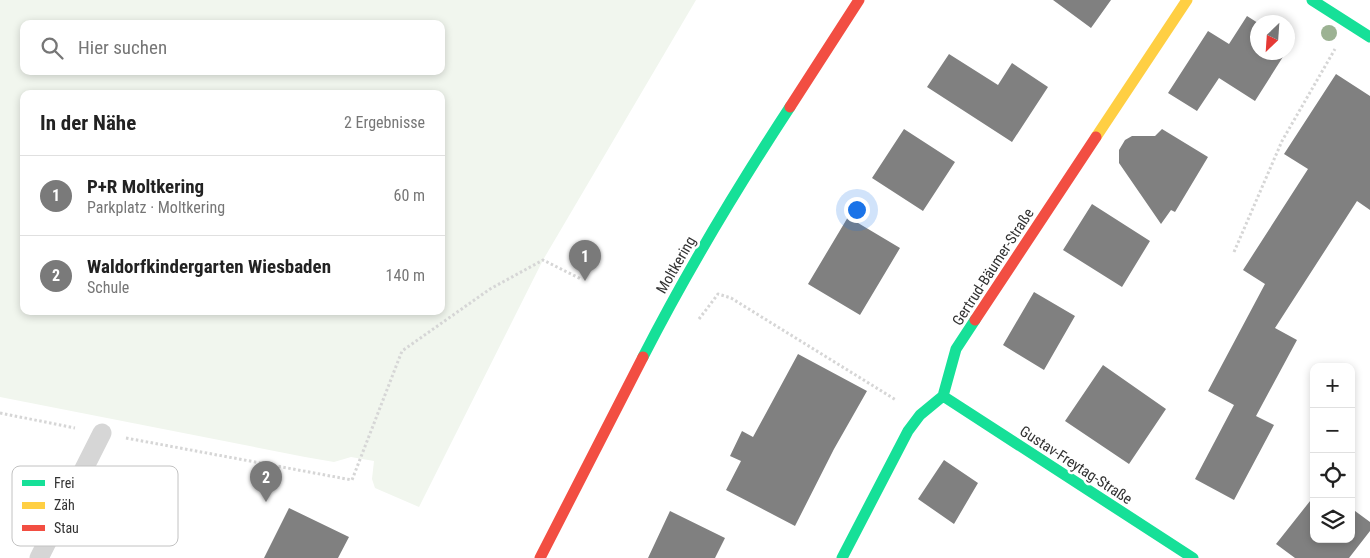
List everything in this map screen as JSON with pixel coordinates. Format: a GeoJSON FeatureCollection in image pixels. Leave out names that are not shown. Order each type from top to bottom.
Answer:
{"type":"FeatureCollection","features":[{"type":"Feature","properties":{"kind":"street","name":"Moltkering"},"geometry":{"type":"LineString","coordinates":[[540,558],[666,312],[750,168],[859,0]]}},
{"type":"Feature","properties":{"kind":"street","name":"Gertrud-Bäumer-Straße"},"geometry":{"type":"LineString","coordinates":[[943,396],[956,349],[1187,0]]}},
{"type":"Feature","properties":{"kind":"street"},"geometry":{"type":"LineString","coordinates":[[1312,0],[1370,38]]}},
{"type":"Feature","properties":{"kind":"street"},"geometry":{"type":"LineString","coordinates":[[842,558],[908,431],[920,415],[943,396]]}},
{"type":"Feature","properties":{"kind":"street","name":"Gustav-Freytag-Straße"},"geometry":{"type":"LineString","coordinates":[[943,396],[1193,558]]}},
{"type":"Feature","properties":{"kind":"lane"},"geometry":{"type":"LineString","coordinates":[[85,466],[102,433]]}},
{"type":"Feature","properties":{"kind":"lane"},"geometry":{"type":"LineString","coordinates":[[39,558],[45,546]]}},
{"type":"Feature","properties":{"kind":"path"},"geometry":{"type":"LineString","coordinates":[[1234,252],[1282,141],[1350,24]]}},
{"type":"Feature","properties":{"kind":"path"},"geometry":{"type":"LineString","coordinates":[[0,414],[352,480],[402,351],[490,290],[543,260],[582,279]]}},
{"type":"Feature","properties":{"kind":"path"},"geometry":{"type":"LineString","coordinates":[[694,326],[718,294],[732,298],[920,415]]}},
{"type":"Feature","properties":{"kind":"shaded area"},"geometry":{"type":"Polygon","coordinates":[[[0,0],[696,0],[543,260],[419,507],[375,488],[372,479],[374,461],[351,457],[334,462],[0,397],[0,0]]]}},
{"type":"Feature","properties":{"kind":"building"},"geometry":{"type":"Polygon","coordinates":[[[1053,0],[1111,0],[1091,28],[1053,0]]]}},
{"type":"Feature","properties":{"kind":"building"},"geometry":{"type":"Polygon","coordinates":[[[1247,16],[1250,18],[1250,60],[1281,60],[1255,101],[1219,78],[1197,111],[1168,93],[1208,31],[1229,44],[1247,16]]]}},
{"type":"Feature","properties":{"kind":"building"},"geometry":{"type":"Polygon","coordinates":[[[949,54],[998,85],[1012,63],[1048,87],[1012,142],[927,87],[949,54]]]}},
{"type":"Feature","properties":{"kind":"building"},"geometry":{"type":"Polygon","coordinates":[[[1336,74],[1370,96],[1370,210],[1357,201],[1275,328],[1297,340],[1256,416],[1274,425],[1234,500],[1195,479],[1234,405],[1208,391],[1265,284],[1243,270],[1308,169],[1284,154],[1336,74]]]}},
{"type":"Feature","properties":{"kind":"building"},"geometry":{"type":"Polygon","coordinates":[[[904,129],[955,162],[923,211],[872,178],[904,129]]]}},
{"type":"Feature","properties":{"kind":"building"},"geometry":{"type":"Polygon","coordinates":[[[1162,129],[1208,157],[1175,212],[1171,210],[1161,224],[1119,163],[1119,150],[1125,140],[1132,136],[1155,136],[1162,129]]]}},
{"type":"Feature","properties":{"kind":"building"},"geometry":{"type":"Polygon","coordinates":[[[1092,204],[1150,241],[1122,287],[1063,250],[1092,204]]]}},
{"type":"Feature","properties":{"kind":"building"},"geometry":{"type":"Polygon","coordinates":[[[848,217],[900,248],[860,315],[808,284],[848,217]]]}},
{"type":"Feature","properties":{"kind":"building"},"geometry":{"type":"Polygon","coordinates":[[[1034,292],[1075,316],[1044,370],[1003,345],[1034,292]]]}},
{"type":"Feature","properties":{"kind":"building"},"geometry":{"type":"Polygon","coordinates":[[[798,354],[867,391],[834,449],[795,526],[726,490],[741,461],[730,456],[742,431],[753,437],[798,354]]]}},
{"type":"Feature","properties":{"kind":"building"},"geometry":{"type":"Polygon","coordinates":[[[1103,365],[1166,409],[1129,464],[1065,421],[1103,365]]]}},
{"type":"Feature","properties":{"kind":"building"},"geometry":{"type":"Polygon","coordinates":[[[944,460],[978,483],[954,524],[918,499],[944,460]]]}},
{"type":"Feature","properties":{"kind":"building"},"geometry":{"type":"Polygon","coordinates":[[[1310,501],[1310,543],[1355,543],[1355,511],[1370,522],[1370,531],[1349,558],[1295,558],[1276,544],[1310,501]]]}},
{"type":"Feature","properties":{"kind":"building"},"geometry":{"type":"Polygon","coordinates":[[[289,508],[349,537],[338,558],[264,558],[289,508]]]}},
{"type":"Feature","properties":{"kind":"building"},"geometry":{"type":"Polygon","coordinates":[[[670,511],[725,538],[715,558],[648,558],[670,511]]]}},
{"type":"Feature","properties":{"kind":"traffic: fast"},"geometry":{"type":"LineString","coordinates":[[1312,0],[1370,37]]}},
{"type":"Feature","properties":{"kind":"traffic: fast"},"geometry":{"type":"LineString","coordinates":[[643,357],[713,230],[790,107]]}},
{"type":"Feature","properties":{"kind":"traffic: fast"},"geometry":{"type":"LineString","coordinates":[[842,558],[908,431],[920,415],[943,396],[956,349],[975,320]]}},
{"type":"Feature","properties":{"kind":"traffic: fast"},"geometry":{"type":"LineString","coordinates":[[943,396],[1193,558]]}},
{"type":"Feature","properties":{"kind":"traffic: slow"},"geometry":{"type":"LineString","coordinates":[[1096,137],[1187,0]]}},
{"type":"Feature","properties":{"kind":"traffic: jam"},"geometry":{"type":"LineString","coordinates":[[790,107],[859,0]]}},
{"type":"Feature","properties":{"kind":"traffic: jam"},"geometry":{"type":"LineString","coordinates":[[975,320],[1096,137]]}},
{"type":"Feature","properties":{"kind":"traffic: jam"},"geometry":{"type":"LineString","coordinates":[[540,558],[643,357]]}},
{"type":"Feature","properties":{"kind":"place","name":"P+R Moltkering"},"geometry":{"type":"Point","coordinates":[585,281]}},
{"type":"Feature","properties":{"kind":"place","name":"Waldorfkindergarten Wiesbaden"},"geometry":{"type":"Point","coordinates":[266,502]}}]}
